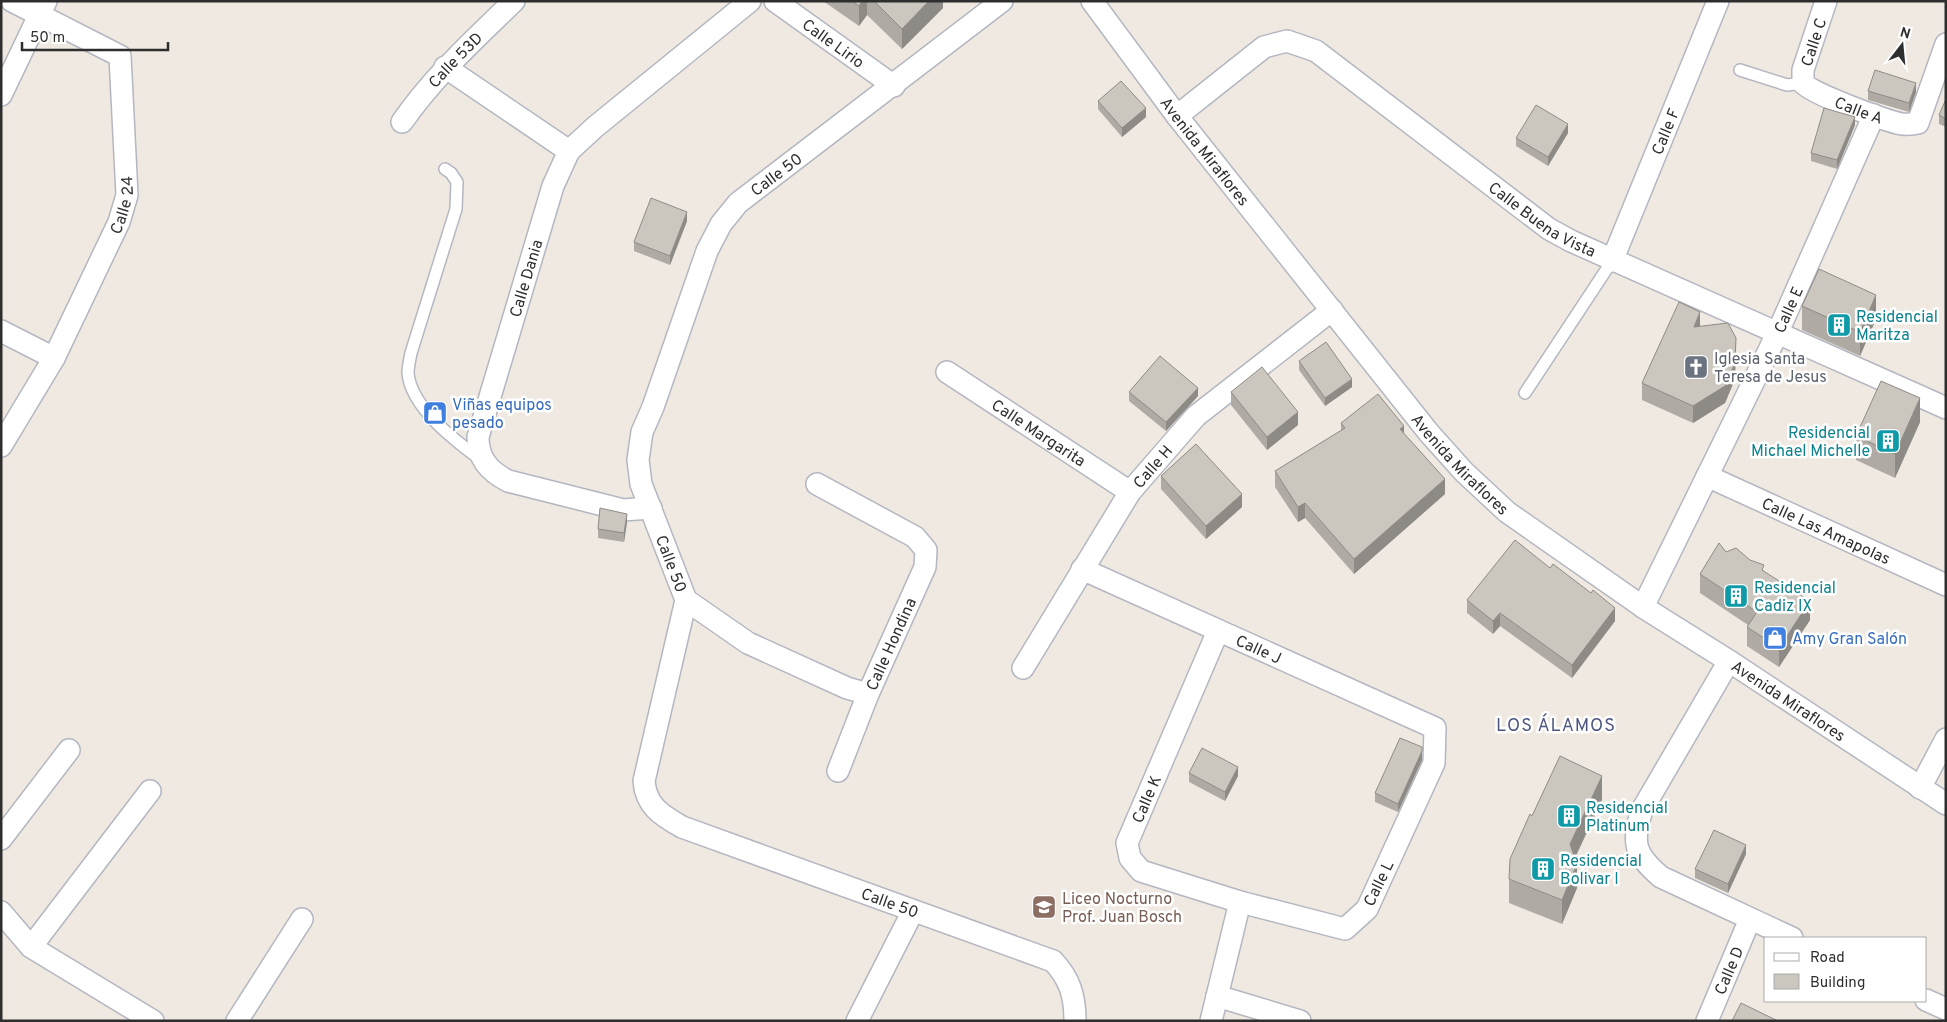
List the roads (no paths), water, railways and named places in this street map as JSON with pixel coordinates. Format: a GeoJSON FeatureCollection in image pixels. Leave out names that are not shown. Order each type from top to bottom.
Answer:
{"type":"FeatureCollection","features":[{"type":"Feature","properties":{"kind":"street","name":"Calle 24"},"geometry":{"type":"LineString","coordinates":[[1,446],[54,358],[119,222],[127,195],[120,56],[43,8],[12,1]]}},
{"type":"Feature","properties":{"kind":"street","name":"Calle 53D"},"geometry":{"type":"LineString","coordinates":[[402,122],[423,92],[445,67],[514,1]]}},
{"type":"Feature","properties":{"kind":"street","name":"Calle Dania"},"geometry":{"type":"LineString","coordinates":[[485,463],[478,451],[478,437],[553,186],[570,151],[595,127],[750,1]]}},
{"type":"Feature","properties":{"kind":"street","name":"Calle Lirio"},"geometry":{"type":"LineString","coordinates":[[775,1],[894,86]]}},
{"type":"Feature","properties":{"kind":"street","name":"Calle 50"},"geometry":{"type":"LineString","coordinates":[[1002,1],[894,86],[738,203],[721,224],[706,251],[653,407],[642,432],[638,460],[641,484],[686,600],[644,781],[645,795],[652,807],[665,818],[682,827],[1053,961],[1066,975],[1072,990],[1075,998],[1076,1021]]}},
{"type":"Feature","properties":{"kind":"street","name":"Avenida Miraflores"},"geometry":{"type":"LineString","coordinates":[[1092,1],[1177,116],[1428,432],[1464,472],[1506,512],[1643,607],[1729,661],[1946,804]]}},
{"type":"Feature","properties":{"kind":"street","name":"Calle F"},"geometry":{"type":"LineString","coordinates":[[1612,261],[1692,70],[1718,1]]}},
{"type":"Feature","properties":{"kind":"street","name":"Calle C"},"geometry":{"type":"LineString","coordinates":[[1803,83],[1803,70],[1826,1]]}},
{"type":"Feature","properties":{"kind":"street"},"geometry":{"type":"LineString","coordinates":[[1,95],[43,8]]}},
{"type":"Feature","properties":{"kind":"street","name":"Calle Buena Vista"},"geometry":{"type":"LineString","coordinates":[[1177,116],[1264,47],[1287,41],[1302,45],[1316,51],[1549,229],[1612,261],[1946,408]]}},
{"type":"Feature","properties":{"kind":"street","name":"Calle A"},"geometry":{"type":"LineString","coordinates":[[1803,83],[1813,91],[1874,115],[1901,124],[1918,122],[1946,44]]}},
{"type":"Feature","properties":{"kind":"street"},"geometry":{"type":"LineString","coordinates":[[445,67],[570,151]]}},
{"type":"Feature","properties":{"kind":"street","name":"Calle E"},"geometry":{"type":"LineString","coordinates":[[1643,607],[1777,334],[1874,115]]}},
{"type":"Feature","properties":{"kind":"street","name":"Calle H"},"geometry":{"type":"LineString","coordinates":[[1024,668],[1130,492],[1196,416],[1332,310]]}},
{"type":"Feature","properties":{"kind":"street"},"geometry":{"type":"LineString","coordinates":[[1,331],[54,358]]}},
{"type":"Feature","properties":{"kind":"street","name":"Calle Margarita"},"geometry":{"type":"LineString","coordinates":[[948,372],[1130,492]]}},
{"type":"Feature","properties":{"kind":"street"},"geometry":{"type":"LineString","coordinates":[[485,463],[495,474],[508,481],[623,510],[651,508]]}},
{"type":"Feature","properties":{"kind":"street","name":"Calle Las Amapolas"},"geometry":{"type":"LineString","coordinates":[[1707,476],[1946,585]]}},
{"type":"Feature","properties":{"kind":"street","name":"Calle Hondina"},"geometry":{"type":"LineString","coordinates":[[686,600],[748,642],[847,688],[868,694],[925,567],[926,550],[916,537],[817,484]]}},
{"type":"Feature","properties":{"kind":"street","name":"Calle J"},"geometry":{"type":"LineString","coordinates":[[1082,570],[1436,728]]}},
{"type":"Feature","properties":{"kind":"street","name":"Calle K"},"geometry":{"type":"LineString","coordinates":[[1218,630],[1126,843],[1130,858],[1141,871],[1240,902]]}},
{"type":"Feature","properties":{"kind":"street"},"geometry":{"type":"LineString","coordinates":[[1729,661],[1642,810],[1636,828],[1636,847],[1646,864],[1662,877],[1790,937]]}},
{"type":"Feature","properties":{"kind":"street"},"geometry":{"type":"LineString","coordinates":[[838,771],[868,694]]}},
{"type":"Feature","properties":{"kind":"street","name":"Calle L"},"geometry":{"type":"LineString","coordinates":[[1240,902],[1345,929],[1367,908],[1434,763],[1436,728]]}},
{"type":"Feature","properties":{"kind":"street"},"geometry":{"type":"LineString","coordinates":[[1920,788],[1946,738]]}},
{"type":"Feature","properties":{"kind":"street"},"geometry":{"type":"LineString","coordinates":[[1,839],[69,750]]}},
{"type":"Feature","properties":{"kind":"street"},"geometry":{"type":"LineString","coordinates":[[32,947],[150,790]]}},
{"type":"Feature","properties":{"kind":"street"},"geometry":{"type":"LineString","coordinates":[[1211,1021],[1240,902]]}},
{"type":"Feature","properties":{"kind":"street"},"geometry":{"type":"LineString","coordinates":[[856,1021],[913,911]]}},
{"type":"Feature","properties":{"kind":"street"},"geometry":{"type":"LineString","coordinates":[[1,912],[32,947],[153,1021]]}},
{"type":"Feature","properties":{"kind":"street"},"geometry":{"type":"LineString","coordinates":[[237,1021],[302,919]]}},
{"type":"Feature","properties":{"kind":"street","name":"Calle D"},"geometry":{"type":"LineString","coordinates":[[1707,1021],[1750,919]]}},
{"type":"Feature","properties":{"kind":"street"},"geometry":{"type":"LineString","coordinates":[[1217,996],[1300,1021]]}},
{"type":"Feature","properties":{"kind":"street"},"geometry":{"type":"LineString","coordinates":[[1927,1000],[1946,1009]]}},
{"type":"Feature","properties":{"kind":"lane"},"geometry":{"type":"LineString","coordinates":[[1740,70],[1788,84],[1803,83]]}},
{"type":"Feature","properties":{"kind":"lane"},"geometry":{"type":"LineString","coordinates":[[445,169],[452,173],[457,182],[456,209],[411,353],[408,372],[412,387],[430,416],[448,435],[485,463]]}},
{"type":"Feature","properties":{"kind":"lane"},"geometry":{"type":"LineString","coordinates":[[1525,393],[1612,261]]}},
{"type":"Feature","properties":{"kind":"place","name":"Residencial Maritza"},"geometry":{"type":"Point","coordinates":[1839,325]}},
{"type":"Feature","properties":{"kind":"place","name":"Iglesia Santa Teresa de Jesus"},"geometry":{"type":"Point","coordinates":[1696,367]}},
{"type":"Feature","properties":{"kind":"place","name":"Viñas equipos pesado"},"geometry":{"type":"Point","coordinates":[435,413]}},
{"type":"Feature","properties":{"kind":"place","name":"Residencial Michael Michelle"},"geometry":{"type":"Point","coordinates":[1888,441]}},
{"type":"Feature","properties":{"kind":"place","name":"Residencial Cadiz IX"},"geometry":{"type":"Point","coordinates":[1736,596]}},
{"type":"Feature","properties":{"kind":"place","name":"Amy Gran Salón"},"geometry":{"type":"Point","coordinates":[1775,638]}},
{"type":"Feature","properties":{"kind":"place","name":"Residencial Platinum"},"geometry":{"type":"Point","coordinates":[1569,816]}},
{"type":"Feature","properties":{"kind":"place","name":"Residencial Bolivar I"},"geometry":{"type":"Point","coordinates":[1543,869]}},
{"type":"Feature","properties":{"kind":"place","name":"Liceo Nocturno Prof. Juan Bosch"},"geometry":{"type":"Point","coordinates":[1044,907]}},
{"type":"Feature","properties":{"kind":"district","name":"LOS ÁLAMOS"},"geometry":{"type":"Point","coordinates":[1556,725]}}]}
